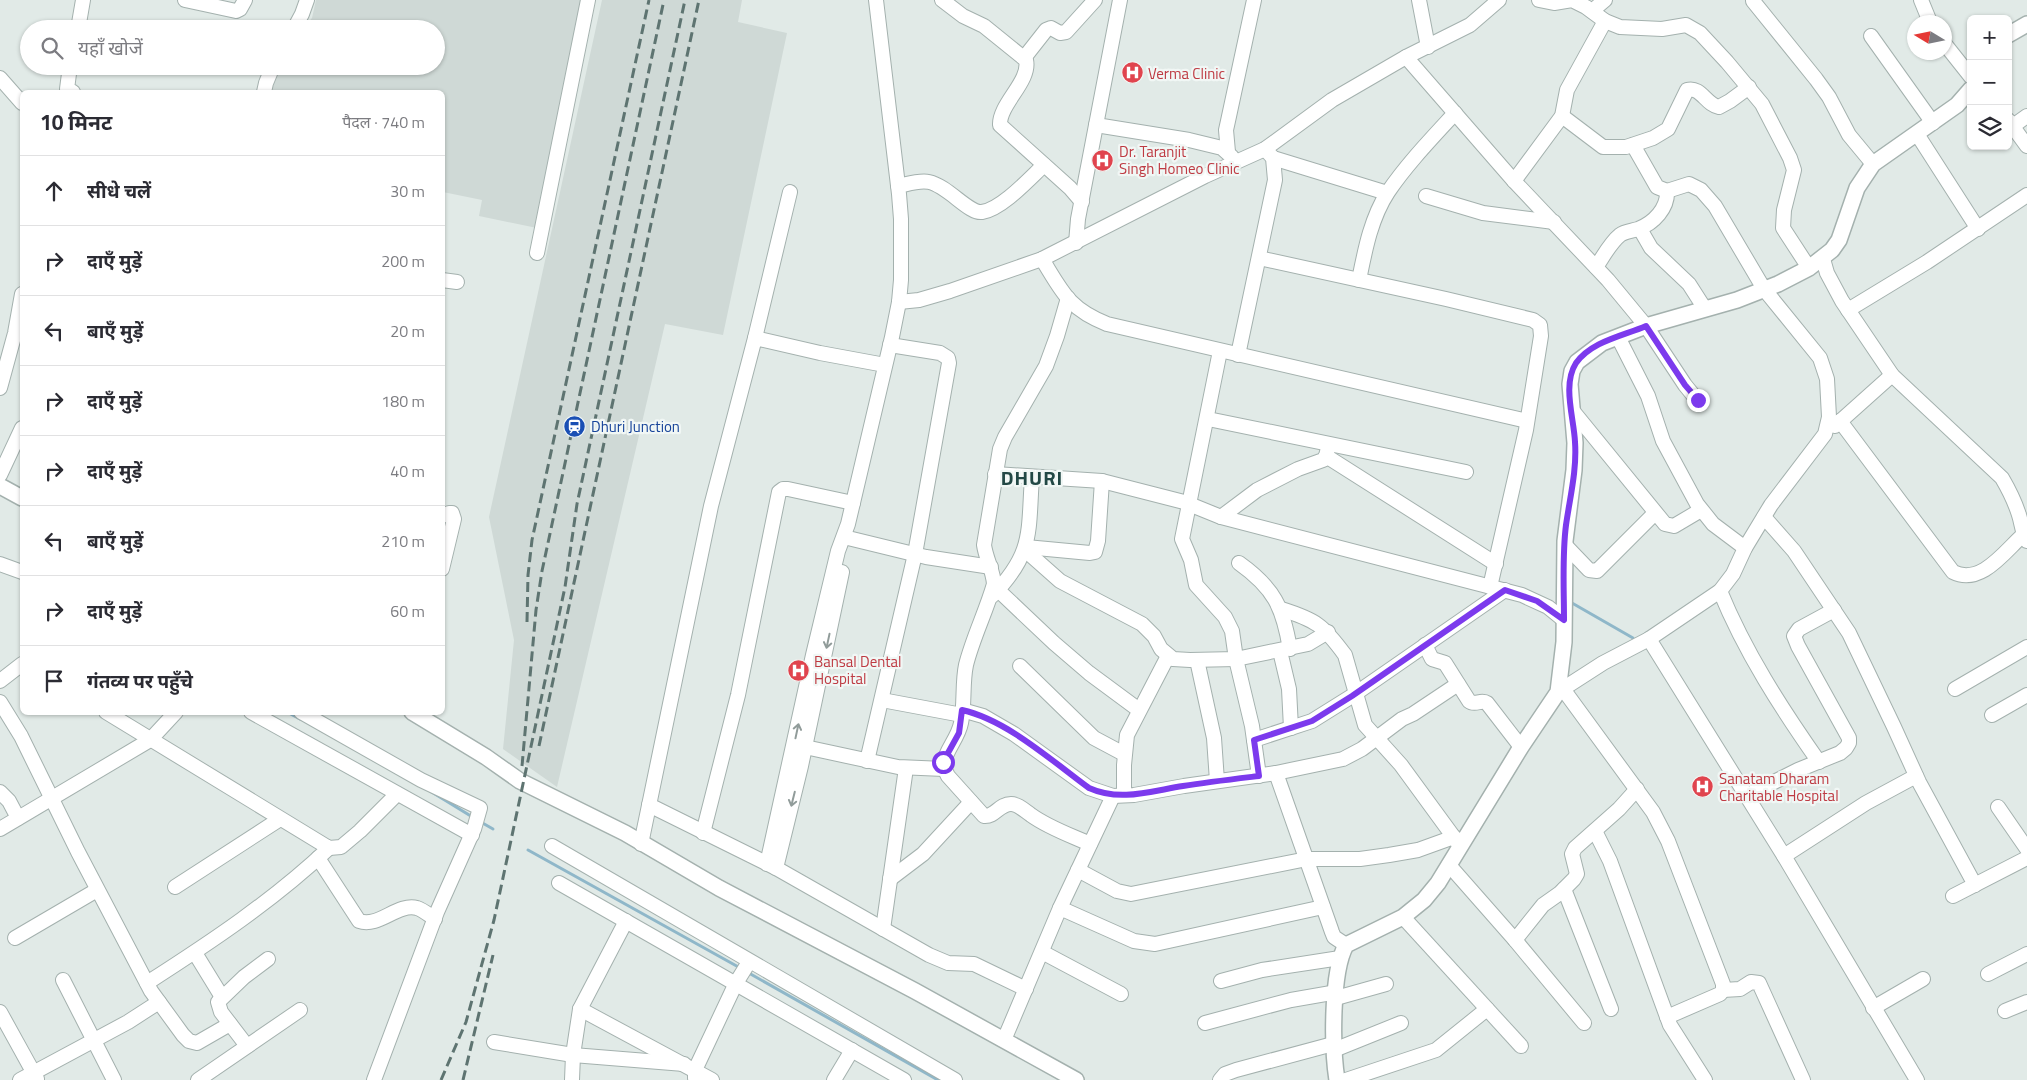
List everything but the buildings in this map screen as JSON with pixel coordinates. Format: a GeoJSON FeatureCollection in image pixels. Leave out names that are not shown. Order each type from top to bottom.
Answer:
{"type":"FeatureCollection","features":[{"type":"Feature","properties":{"kind":"street"},"geometry":{"type":"LineString","coordinates":[[80,20],[83,0]]}},
{"type":"Feature","properties":{"kind":"street"},"geometry":{"type":"LineString","coordinates":[[185,0],[236,10],[240,9],[245,0]]}},
{"type":"Feature","properties":{"kind":"street"},"geometry":{"type":"LineString","coordinates":[[299,20],[307,0]]}},
{"type":"Feature","properties":{"kind":"street"},"geometry":{"type":"LineString","coordinates":[[537,253],[588,0]]}},
{"type":"Feature","properties":{"kind":"street"},"geometry":{"type":"LineString","coordinates":[[772,866],[805,748],[846,554],[853,503],[899,302],[901,219],[876,0]]}},
{"type":"Feature","properties":{"kind":"street"},"geometry":{"type":"LineString","coordinates":[[942,0],[963,16],[984,26],[1024,58],[1027,64],[1024,75],[1002,116],[1000,125],[1070,188],[1082,202]]}},
{"type":"Feature","properties":{"kind":"street"},"geometry":{"type":"LineString","coordinates":[[1024,58],[1046,30],[1051,28],[1060,33],[1066,32],[1095,0]]}},
{"type":"Feature","properties":{"kind":"street"},"geometry":{"type":"LineString","coordinates":[[1076,243],[1120,0]]}},
{"type":"Feature","properties":{"kind":"street"},"geometry":{"type":"LineString","coordinates":[[1232,157],[1226,130],[1254,0]]}},
{"type":"Feature","properties":{"kind":"street"},"geometry":{"type":"LineString","coordinates":[[1419,0],[1428,47]]}},
{"type":"Feature","properties":{"kind":"street"},"geometry":{"type":"LineString","coordinates":[[1269,154],[1332,100],[1406,57],[1470,25],[1499,0]]}},
{"type":"Feature","properties":{"kind":"street"},"geometry":{"type":"LineString","coordinates":[[1539,0],[1554,3],[1572,0],[1592,11],[1604,21],[1620,27],[1662,29],[1686,25],[1693,28],[1749,87],[1762,104],[1792,164],[1794,170],[1784,210],[1783,228],[1810,268]]}},
{"type":"Feature","properties":{"kind":"street"},"geometry":{"type":"LineString","coordinates":[[1592,11],[1605,0]]}},
{"type":"Feature","properties":{"kind":"street"},"geometry":{"type":"LineString","coordinates":[[1922,0],[1927,15]]}},
{"type":"Feature","properties":{"kind":"street"},"geometry":{"type":"LineString","coordinates":[[1753,1],[1816,79],[1829,97],[1850,135],[1873,164]]}},
{"type":"Feature","properties":{"kind":"street"},"geometry":{"type":"LineString","coordinates":[[1514,181],[1562,116],[1567,90],[1604,21]]}},
{"type":"Feature","properties":{"kind":"street"},"geometry":{"type":"LineString","coordinates":[[2012,33],[2027,24]]}},
{"type":"Feature","properties":{"kind":"street"},"geometry":{"type":"LineString","coordinates":[[1871,36],[1933,123]]}},
{"type":"Feature","properties":{"kind":"street"},"geometry":{"type":"LineString","coordinates":[[1952,53],[1967,72]]}},
{"type":"Feature","properties":{"kind":"street"},"geometry":{"type":"LineString","coordinates":[[1406,57],[1514,181],[1596,267],[1646,326],[1685,385],[1698,400]]}},
{"type":"Feature","properties":{"kind":"street"},"geometry":{"type":"LineString","coordinates":[[68,75],[66,84],[69,90]]}},
{"type":"Feature","properties":{"kind":"street"},"geometry":{"type":"LineString","coordinates":[[264,90],[269,75]]}},
{"type":"Feature","properties":{"kind":"street"},"geometry":{"type":"LineString","coordinates":[[0,78],[20,101]]}},
{"type":"Feature","properties":{"kind":"street"},"geometry":{"type":"LineString","coordinates":[[1562,116],[1603,147],[1632,145],[1653,138],[1668,129],[1687,90],[1693,89],[1697,91],[1710,103],[1719,107],[1749,87]]}},
{"type":"Feature","properties":{"kind":"street"},"geometry":{"type":"LineString","coordinates":[[1668,1017],[1720,994],[1723,990],[1723,984],[1668,841],[1654,812],[1560,690],[1564,642],[1564,545],[1576,443],[1570,384],[1572,371],[1577,362],[1602,343],[1646,326],[1764,289],[1810,268],[1823,259],[1839,240],[1857,188],[1873,164],[1933,123],[1967,95]]}},
{"type":"Feature","properties":{"kind":"street"},"geometry":{"type":"LineString","coordinates":[[1360,280],[1370,232],[1387,193],[1455,113]]}},
{"type":"Feature","properties":{"kind":"street"},"geometry":{"type":"LineString","coordinates":[[2012,123],[2027,116]]}},
{"type":"Feature","properties":{"kind":"street"},"geometry":{"type":"LineString","coordinates":[[2012,124],[2027,146]]}},
{"type":"Feature","properties":{"kind":"street"},"geometry":{"type":"LineString","coordinates":[[1096,125],[1189,140],[1222,148],[1232,157]]}},
{"type":"Feature","properties":{"kind":"street"},"geometry":{"type":"LineString","coordinates":[[1917,134],[1978,229]]}},
{"type":"Feature","properties":{"kind":"street"},"geometry":{"type":"LineString","coordinates":[[1632,145],[1657,188],[1667,191],[1689,184],[1707,196],[1732,233],[1764,289],[1814,350],[1824,367],[1829,397],[1829,417],[1825,434]]}},
{"type":"Feature","properties":{"kind":"street"},"geometry":{"type":"LineString","coordinates":[[899,302],[919,300],[950,291],[1042,259],[1076,243],[1232,157],[1269,154],[1387,193]]}},
{"type":"Feature","properties":{"kind":"street"},"geometry":{"type":"LineString","coordinates":[[1238,355],[1275,180],[1269,154]]}},
{"type":"Feature","properties":{"kind":"street"},"geometry":{"type":"LineString","coordinates":[[898,186],[921,181],[931,182],[958,197],[975,211],[985,211],[1012,195],[1044,165]]}},
{"type":"Feature","properties":{"kind":"street"},"geometry":{"type":"LineString","coordinates":[[1596,267],[1621,234],[1640,229],[1662,210],[1668,201],[1667,191]]}},
{"type":"Feature","properties":{"kind":"street"},"geometry":{"type":"LineString","coordinates":[[641,844],[711,506],[790,192]]}},
{"type":"Feature","properties":{"kind":"street"},"geometry":{"type":"LineString","coordinates":[[1426,196],[1483,213],[1554,222]]}},
{"type":"Feature","properties":{"kind":"street"},"geometry":{"type":"LineString","coordinates":[[1848,310],[1927,262],[2027,196]]}},
{"type":"Feature","properties":{"kind":"street"},"geometry":{"type":"LineString","coordinates":[[1640,229],[1651,248],[1689,284],[1705,309]]}},
{"type":"Feature","properties":{"kind":"street"},"geometry":{"type":"LineString","coordinates":[[1259,258],[1446,299],[1538,323],[1541,329],[1541,336],[1527,421],[1490,586]]}},
{"type":"Feature","properties":{"kind":"street"},"geometry":{"type":"LineString","coordinates":[[1042,259],[1068,298],[1080,311],[1107,324],[1527,421]]}},
{"type":"Feature","properties":{"kind":"street"},"geometry":{"type":"LineString","coordinates":[[1823,259],[1827,273],[1848,310],[1892,375],[2002,478],[2012,494],[2025,538],[1976,574],[1966,576],[1953,572],[1840,421]]}},
{"type":"Feature","properties":{"kind":"street"},"geometry":{"type":"LineString","coordinates":[[445,280],[457,282]]}},
{"type":"Feature","properties":{"kind":"street"},"geometry":{"type":"LineString","coordinates":[[994,594],[994,574],[985,555],[984,545],[1000,449],[1046,366],[1068,298]]}},
{"type":"Feature","properties":{"kind":"street"},"geometry":{"type":"LineString","coordinates":[[0,388],[18,340],[20,317]]}},
{"type":"Feature","properties":{"kind":"street"},"geometry":{"type":"LineString","coordinates":[[1618,337],[1648,396],[1663,441],[1702,510],[1713,524],[1745,548]]}},
{"type":"Feature","properties":{"kind":"street"},"geometry":{"type":"LineString","coordinates":[[754,338],[820,353],[885,364]]}},
{"type":"Feature","properties":{"kind":"street"},"geometry":{"type":"LineString","coordinates":[[867,760],[915,554],[949,363],[948,358],[940,353],[890,344]]}},
{"type":"Feature","properties":{"kind":"street"},"geometry":{"type":"LineString","coordinates":[[1220,351],[1208,419],[1183,532],[1183,545],[1191,560],[1196,585],[1230,625],[1254,740],[1259,776]]}},
{"type":"Feature","properties":{"kind":"street"},"geometry":{"type":"LineString","coordinates":[[1221,981],[1343,952],[1404,917],[1424,900],[1438,883],[1449,865],[1457,842],[1560,690],[1603,662],[1648,639],[1720,591],[1733,574],[1745,548],[1764,517],[1825,434],[1892,375]]}},
{"type":"Feature","properties":{"kind":"street"},"geometry":{"type":"LineString","coordinates":[[1572,410],[1664,524],[1674,526],[1702,510]]}},
{"type":"Feature","properties":{"kind":"street"},"geometry":{"type":"LineString","coordinates":[[1208,419],[1327,450],[1466,472]]}},
{"type":"Feature","properties":{"kind":"street"},"geometry":{"type":"LineString","coordinates":[[0,475],[20,432]]}},
{"type":"Feature","properties":{"kind":"street"},"geometry":{"type":"LineString","coordinates":[[1327,450],[1496,564]]}},
{"type":"Feature","properties":{"kind":"street"},"geometry":{"type":"LineString","coordinates":[[1221,517],[1258,490],[1298,469],[1319,463],[1327,450]]}},
{"type":"Feature","properties":{"kind":"street"},"geometry":{"type":"LineString","coordinates":[[995,474],[1102,481],[1190,504],[1221,517],[1505,590],[1537,601],[1564,620]]}},
{"type":"Feature","properties":{"kind":"street"},"geometry":{"type":"LineString","coordinates":[[1032,476],[1026,548],[1019,564],[994,594],[973,637],[966,667],[959,733],[943,762],[944,770],[984,816],[988,816],[1004,805],[1015,805],[1047,825],[1090,844]]}},
{"type":"Feature","properties":{"kind":"street"},"geometry":{"type":"LineString","coordinates":[[1026,548],[1090,554],[1095,552],[1098,541],[1102,481]]}},
{"type":"Feature","properties":{"kind":"street"},"geometry":{"type":"LineString","coordinates":[[0,486],[20,497]]}},
{"type":"Feature","properties":{"kind":"street"},"geometry":{"type":"LineString","coordinates":[[704,833],[738,695],[779,492],[783,489],[788,489],[853,503]]}},
{"type":"Feature","properties":{"kind":"street"},"geometry":{"type":"LineString","coordinates":[[445,514],[452,514],[454,519],[445,557]]}},
{"type":"Feature","properties":{"kind":"street"},"geometry":{"type":"LineString","coordinates":[[1564,545],[1589,570],[1597,571],[1655,514]]}},
{"type":"Feature","properties":{"kind":"street"},"geometry":{"type":"LineString","coordinates":[[1764,517],[1794,551],[1848,633],[1916,776],[1975,885]]}},
{"type":"Feature","properties":{"kind":"street"},"geometry":{"type":"LineString","coordinates":[[848,531],[915,554],[990,567]]}},
{"type":"Feature","properties":{"kind":"street"},"geometry":{"type":"LineString","coordinates":[[772,866],[815,646],[838,551],[848,531]]}},
{"type":"Feature","properties":{"kind":"street"},"geometry":{"type":"LineString","coordinates":[[1026,548],[1060,581],[1142,624],[1154,636],[1161,649],[1168,656],[1180,660],[1236,660],[1308,644],[1328,632]]}},
{"type":"Feature","properties":{"kind":"street"},"geometry":{"type":"LineString","coordinates":[[1238,563],[1257,576],[1275,598],[1281,609],[1290,689],[1291,728]]}},
{"type":"Feature","properties":{"kind":"street"},"geometry":{"type":"LineString","coordinates":[[0,564],[20,571]]}},
{"type":"Feature","properties":{"kind":"street"},"geometry":{"type":"LineString","coordinates":[[1254,740],[1312,721],[1355,694],[1505,590]]}},
{"type":"Feature","properties":{"kind":"street"},"geometry":{"type":"LineString","coordinates":[[1720,591],[1733,621],[1765,679],[1819,762]]}},
{"type":"Feature","properties":{"kind":"street"},"geometry":{"type":"LineString","coordinates":[[994,594],[1089,673],[1139,710]]}},
{"type":"Feature","properties":{"kind":"street"},"geometry":{"type":"LineString","coordinates":[[1281,609],[1317,623],[1328,632],[1345,655],[1365,725],[1401,765],[1457,842]]}},
{"type":"Feature","properties":{"kind":"street"},"geometry":{"type":"LineString","coordinates":[[1746,796],[1798,770],[1819,762],[1846,748],[1850,743],[1850,738],[1794,636],[1798,629],[1834,610]]}},
{"type":"Feature","properties":{"kind":"street"},"geometry":{"type":"LineString","coordinates":[[1648,639],[1784,856],[1917,1080]]}},
{"type":"Feature","properties":{"kind":"street"},"geometry":{"type":"LineString","coordinates":[[1425,645],[1432,659],[1445,663],[1471,702],[1487,703],[1521,747]]}},
{"type":"Feature","properties":{"kind":"street"},"geometry":{"type":"LineString","coordinates":[[1955,690],[2027,646]]}},
{"type":"Feature","properties":{"kind":"street"},"geometry":{"type":"LineString","coordinates":[[1004,1040],[1060,908],[1090,844],[1118,796],[1127,735],[1168,656]]}},
{"type":"Feature","properties":{"kind":"street"},"geometry":{"type":"LineString","coordinates":[[1197,660],[1214,738],[1217,781]]}},
{"type":"Feature","properties":{"kind":"street"},"geometry":{"type":"LineString","coordinates":[[0,681],[20,666]]}},
{"type":"Feature","properties":{"kind":"street"},"geometry":{"type":"LineString","coordinates":[[1020,666],[1094,738],[1124,754]]}},
{"type":"Feature","properties":{"kind":"street"},"geometry":{"type":"LineString","coordinates":[[882,700],[983,716],[1014,734],[1089,788],[1118,796],[1259,776],[1344,759],[1377,739],[1402,719],[1413,714],[1458,684]]}},
{"type":"Feature","properties":{"kind":"street"},"geometry":{"type":"LineString","coordinates":[[1992,715],[2027,695]]}},
{"type":"Feature","properties":{"kind":"street"},"geometry":{"type":"LineString","coordinates":[[0,702],[21,736],[97,890],[159,1002],[183,1035],[193,1044],[230,1024]]}},
{"type":"Feature","properties":{"kind":"street"},"geometry":{"type":"LineString","coordinates":[[111,715],[329,848],[341,847],[397,794]]}},
{"type":"Feature","properties":{"kind":"street"},"geometry":{"type":"LineString","coordinates":[[0,828],[150,740],[173,715]]}},
{"type":"Feature","properties":{"kind":"street"},"geometry":{"type":"LineString","coordinates":[[256,715],[397,794],[473,832]]}},
{"type":"Feature","properties":{"kind":"street"},"geometry":{"type":"LineString","coordinates":[[306,715],[421,780],[478,806],[480,813],[435,919],[374,1080]]}},
{"type":"Feature","properties":{"kind":"street"},"geometry":{"type":"LineString","coordinates":[[417,715],[486,757],[520,781],[870,967],[1076,1080]]}},
{"type":"Feature","properties":{"kind":"street"},"geometry":{"type":"LineString","coordinates":[[805,748],[906,768],[944,770]]}},
{"type":"Feature","properties":{"kind":"street"},"geometry":{"type":"LineString","coordinates":[[883,929],[906,768]]}},
{"type":"Feature","properties":{"kind":"street"},"geometry":{"type":"LineString","coordinates":[[1276,773],[1334,937],[1343,952],[1336,995],[1334,1047],[1337,1080]]}},
{"type":"Feature","properties":{"kind":"street"},"geometry":{"type":"LineString","coordinates":[[1784,856],[1866,803],[1916,776]]}},
{"type":"Feature","properties":{"kind":"street"},"geometry":{"type":"LineString","coordinates":[[1515,940],[1544,905],[1564,889],[1577,874],[1572,854],[1575,848],[1595,832],[1637,789]]}},
{"type":"Feature","properties":{"kind":"street"},"geometry":{"type":"LineString","coordinates":[[0,792],[9,801],[18,818]]}},
{"type":"Feature","properties":{"kind":"street"},"geometry":{"type":"LineString","coordinates":[[890,879],[923,854],[971,802]]}},
{"type":"Feature","properties":{"kind":"street"},"geometry":{"type":"LineString","coordinates":[[650,805],[772,866],[929,955],[948,963],[974,964],[1026,989]]}},
{"type":"Feature","properties":{"kind":"street"},"geometry":{"type":"LineString","coordinates":[[1998,807],[2027,849]]}},
{"type":"Feature","properties":{"kind":"street"},"geometry":{"type":"LineString","coordinates":[[175,887],[280,819]]}},
{"type":"Feature","properties":{"kind":"street"},"geometry":{"type":"LineString","coordinates":[[1595,832],[1610,861],[1676,1037],[1705,1080]]}},
{"type":"Feature","properties":{"kind":"street"},"geometry":{"type":"LineString","coordinates":[[1078,870],[1117,891],[1131,894],[1307,860],[1360,859],[1457,842]]}},
{"type":"Feature","properties":{"kind":"street"},"geometry":{"type":"LineString","coordinates":[[552,846],[743,972],[852,1050],[904,1080]]}},
{"type":"Feature","properties":{"kind":"street"},"geometry":{"type":"LineString","coordinates":[[147,983],[195,953],[271,899],[329,848]]}},
{"type":"Feature","properties":{"kind":"street"},"geometry":{"type":"LineString","coordinates":[[318,858],[359,921],[369,923],[414,907],[435,919]]}},
{"type":"Feature","properties":{"kind":"street"},"geometry":{"type":"LineString","coordinates":[[1953,896],[2027,858]]}},
{"type":"Feature","properties":{"kind":"street"},"geometry":{"type":"LineString","coordinates":[[1449,865],[1584,1023]]}},
{"type":"Feature","properties":{"kind":"street"},"geometry":{"type":"LineString","coordinates":[[559,883],[626,921],[743,972],[956,1080]]}},
{"type":"Feature","properties":{"kind":"street"},"geometry":{"type":"LineString","coordinates":[[1564,889],[1611,1009]]}},
{"type":"Feature","properties":{"kind":"street"},"geometry":{"type":"LineString","coordinates":[[15,938],[97,890]]}},
{"type":"Feature","properties":{"kind":"street"},"geometry":{"type":"LineString","coordinates":[[1060,908],[1134,942],[1155,944],[1323,907]]}},
{"type":"Feature","properties":{"kind":"street"},"geometry":{"type":"LineString","coordinates":[[1404,917],[1520,1046]]}},
{"type":"Feature","properties":{"kind":"street"},"geometry":{"type":"LineString","coordinates":[[572,1080],[572,1055],[580,1009],[626,921]]}},
{"type":"Feature","properties":{"kind":"street"},"geometry":{"type":"LineString","coordinates":[[1042,952],[1121,994]]}},
{"type":"Feature","properties":{"kind":"street"},"geometry":{"type":"LineString","coordinates":[[195,953],[222,997]]}},
{"type":"Feature","properties":{"kind":"street"},"geometry":{"type":"LineString","coordinates":[[1988,974],[2027,954]]}},
{"type":"Feature","properties":{"kind":"street"},"geometry":{"type":"LineString","coordinates":[[247,1046],[218,1007],[218,1002],[268,959]]}},
{"type":"Feature","properties":{"kind":"street"},"geometry":{"type":"LineString","coordinates":[[691,1071],[743,972]]}},
{"type":"Feature","properties":{"kind":"street"},"geometry":{"type":"LineString","coordinates":[[1873,1008],[1923,979]]}},
{"type":"Feature","properties":{"kind":"street"},"geometry":{"type":"LineString","coordinates":[[63,980],[114,1080]]}},
{"type":"Feature","properties":{"kind":"street"},"geometry":{"type":"LineString","coordinates":[[1723,990],[1740,989],[1751,982],[1759,983],[1802,1080]]}},
{"type":"Feature","properties":{"kind":"street"},"geometry":{"type":"LineString","coordinates":[[1205,1023],[1291,1000],[1336,995],[1386,984]]}},
{"type":"Feature","properties":{"kind":"street"},"geometry":{"type":"LineString","coordinates":[[20,1080],[36,1076],[94,1039],[128,1022],[159,1002]]}},
{"type":"Feature","properties":{"kind":"street"},"geometry":{"type":"LineString","coordinates":[[2005,1011],[2027,1002]]}},
{"type":"Feature","properties":{"kind":"street"},"geometry":{"type":"LineString","coordinates":[[580,1009],[691,1071],[712,1080]]}},
{"type":"Feature","properties":{"kind":"street"},"geometry":{"type":"LineString","coordinates":[[1346,1080],[1436,1050],[1487,1009]]}},
{"type":"Feature","properties":{"kind":"street"},"geometry":{"type":"LineString","coordinates":[[198,1080],[300,1010]]}},
{"type":"Feature","properties":{"kind":"street"},"geometry":{"type":"LineString","coordinates":[[0,1012],[36,1076]]}},
{"type":"Feature","properties":{"kind":"street"},"geometry":{"type":"LineString","coordinates":[[1220,1080],[1225,1074],[1236,1070],[1334,1047],[1400,1024]]}},
{"type":"Feature","properties":{"kind":"street"},"geometry":{"type":"LineString","coordinates":[[494,1042],[572,1055],[691,1071]]}},
{"type":"Feature","properties":{"kind":"street"},"geometry":{"type":"LineString","coordinates":[[834,1080],[852,1050]]}},
{"type":"Feature","properties":{"kind":"shaded area"},"geometry":{"type":"Polygon","coordinates":[[[316,0],[583,0],[537,228],[479,216],[482,200],[445,192],[445,90],[272,90],[275,75],[445,75],[445,20],[310,20],[316,0]]]}},
{"type":"Feature","properties":{"kind":"shaded area","name":"Dhuri Junction"},"geometry":{"type":"Polygon","coordinates":[[[602,0],[742,0],[738,22],[787,33],[723,335],[665,324],[557,787],[503,749],[514,640],[489,517],[602,0]]]}},
{"type":"Feature","properties":{"kind":"waterway"},"geometry":{"type":"LineString","coordinates":[[1572,603],[1633,638]]}},
{"type":"Feature","properties":{"kind":"waterway"},"geometry":{"type":"LineString","coordinates":[[293,715],[300,719]]}},
{"type":"Feature","properties":{"kind":"waterway"},"geometry":{"type":"LineString","coordinates":[[430,791],[474,818]]}},
{"type":"Feature","properties":{"kind":"waterway"},"geometry":{"type":"LineString","coordinates":[[479,821],[493,829]]}},
{"type":"Feature","properties":{"kind":"waterway"},"geometry":{"type":"LineString","coordinates":[[528,850],[742,969]]}},
{"type":"Feature","properties":{"kind":"waterway"},"geometry":{"type":"LineString","coordinates":[[747,972],[938,1080]]}},
{"type":"Feature","properties":{"kind":"railway"},"geometry":{"type":"LineString","coordinates":[[527,622],[528,575],[532,540],[649,0]]}},
{"type":"Feature","properties":{"kind":"railway"},"geometry":{"type":"LineString","coordinates":[[522,766],[536,610],[542,571],[664,0]]}},
{"type":"Feature","properties":{"kind":"railway"},"geometry":{"type":"LineString","coordinates":[[441,1080],[466,1022],[494,920],[565,587],[577,504],[685,0]]}},
{"type":"Feature","properties":{"kind":"railway"},"geometry":{"type":"LineString","coordinates":[[539,746],[699,0]]}},
{"type":"Feature","properties":{"kind":"railway"},"geometry":{"type":"LineString","coordinates":[[463,1080],[493,955]]}},
{"type":"Feature","properties":{"kind":"place","name":"Verma Clinic"},"geometry":{"type":"Point","coordinates":[1132,73]}},
{"type":"Feature","properties":{"kind":"place","name":"Dr. Taranjit Singh Homeo Clinic"},"geometry":{"type":"Point","coordinates":[1103,160]}},
{"type":"Feature","properties":{"kind":"place","name":"Dhuri Junction"},"geometry":{"type":"Point","coordinates":[575,426]}},
{"type":"Feature","properties":{"kind":"place","name":"Bansal Dental Hospital"},"geometry":{"type":"Point","coordinates":[798,670]}},
{"type":"Feature","properties":{"kind":"place","name":"Sanatam Dharam Charitable Hospital"},"geometry":{"type":"Point","coordinates":[1703,787]}},
{"type":"Feature","properties":{"kind":"district","name":"DHURI"},"geometry":{"type":"Point","coordinates":[1032,477]}},
{"type":"Feature","properties":{"kind":"route"},"geometry":{"type":"LineString","coordinates":[[943,762],[959,733],[962,710],[983,716],[1014,734],[1089,788],[1112,796],[1134,795],[1259,776],[1254,740],[1312,721],[1352,696],[1505,590],[1537,601],[1564,620],[1563,569],[1566,524],[1576,443],[1570,384],[1572,371],[1577,362],[1588,352],[1612,338],[1646,326],[1685,385],[1698,400]]}}]}
